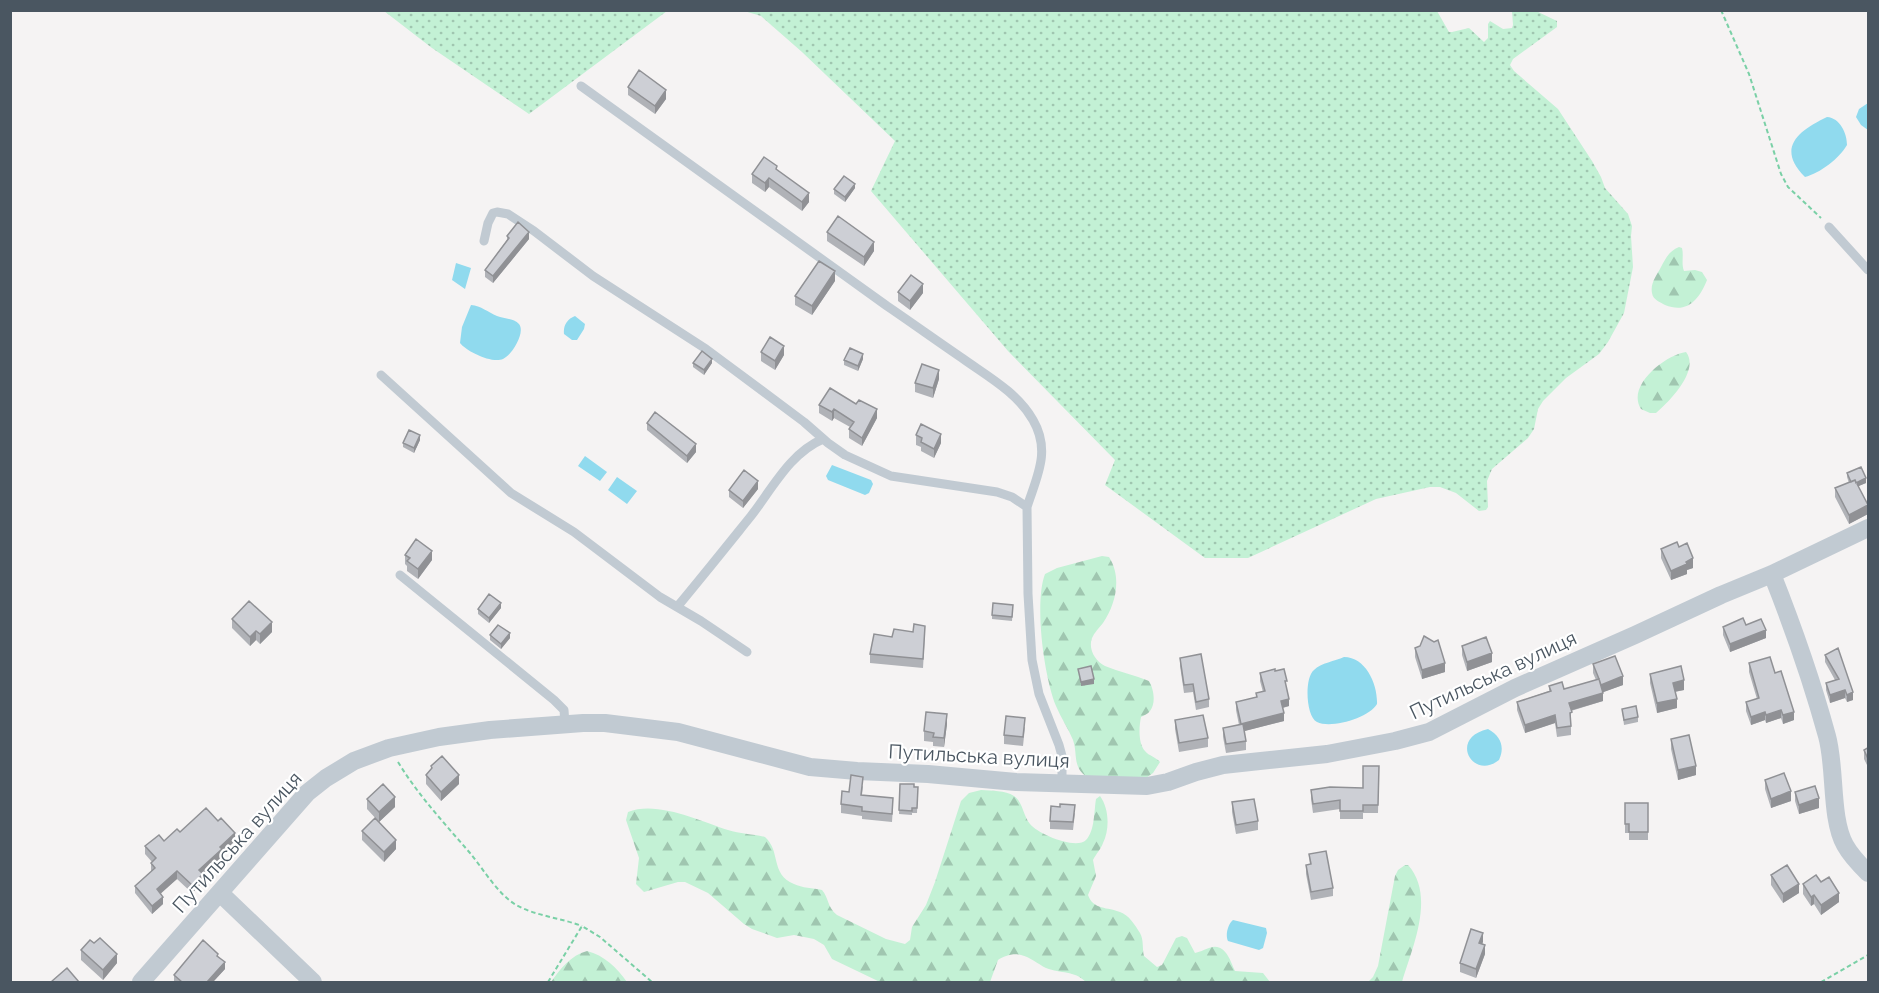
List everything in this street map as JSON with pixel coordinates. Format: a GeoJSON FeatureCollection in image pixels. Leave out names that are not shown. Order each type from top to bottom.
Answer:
{"type":"FeatureCollection","features":[{"type":"Feature","properties":{"kind":"street","name":"Путильська вулиця"},"geometry":{"type":"LineString","coordinates":[[141,982],[307,793],[354,760],[389,748],[439,737],[490,730],[604,723],[678,732],[810,767],[1016,782],[1147,786],[1223,765],[1311,756],[1417,736],[1444,725],[1532,680],[1772,574],[1869,528]]}},
{"type":"Feature","properties":{"kind":"street"},"geometry":{"type":"LineString","coordinates":[[1772,574],[1799,646],[1827,737],[1842,838],[1853,857],[1869,873]]}},
{"type":"Feature","properties":{"kind":"street"},"geometry":{"type":"LineString","coordinates":[[220,893],[313,982]]}},
{"type":"Feature","properties":{"kind":"lane"},"geometry":{"type":"LineString","coordinates":[[581,86],[996,382],[1032,419],[1042,440],[1042,461],[1027,507],[1028,594],[1032,660],[1039,693],[1062,756],[1062,783]]}},
{"type":"Feature","properties":{"kind":"lane"},"geometry":{"type":"LineString","coordinates":[[484,241],[488,224],[494,213],[502,212],[516,219],[593,276],[706,349],[845,455],[884,474],[997,492],[1012,497],[1027,507]]}},
{"type":"Feature","properties":{"kind":"lane"},"geometry":{"type":"LineString","coordinates":[[1829,227],[1869,270]]}},
{"type":"Feature","properties":{"kind":"lane"},"geometry":{"type":"LineString","coordinates":[[381,375],[511,492],[574,532],[648,589],[747,652]]}},
{"type":"Feature","properties":{"kind":"lane"},"geometry":{"type":"LineString","coordinates":[[677,607],[790,464],[807,447],[823,439]]}},
{"type":"Feature","properties":{"kind":"lane"},"geometry":{"type":"LineString","coordinates":[[400,575],[554,700],[564,710],[565,724]]}},
{"type":"Feature","properties":{"kind":"path"},"geometry":{"type":"LineString","coordinates":[[1721,10],[1749,74],[1785,183],[1829,227]]}},
{"type":"Feature","properties":{"kind":"path"},"geometry":{"type":"LineString","coordinates":[[389,748],[408,779],[511,901],[532,912],[582,926],[600,937],[652,982]]}},
{"type":"Feature","properties":{"kind":"path"},"geometry":{"type":"LineString","coordinates":[[548,982],[582,926]]}},
{"type":"Feature","properties":{"kind":"path"},"geometry":{"type":"LineString","coordinates":[[1821,982],[1869,955]]}},
{"type":"Feature","properties":{"kind":"green space"},"geometry":{"type":"Polygon","coordinates":[[[384,11],[667,11],[529,114],[432,48],[384,11]]]}},
{"type":"Feature","properties":{"kind":"green space"},"geometry":{"type":"Polygon","coordinates":[[[744,11],[1437,11],[1449,32],[1469,28],[1484,42],[1488,38],[1490,21],[1503,29],[1512,28],[1512,11],[1536,11],[1557,21],[1557,27],[1513,59],[1510,65],[1558,109],[1592,161],[1605,188],[1628,214],[1632,226],[1633,267],[1624,313],[1599,354],[1566,378],[1543,401],[1538,409],[1534,429],[1528,438],[1492,469],[1487,481],[1488,507],[1486,510],[1479,511],[1456,493],[1440,487],[1430,487],[1376,499],[1248,558],[1205,558],[1105,485],[1115,460],[1008,351],[871,191],[895,141],[761,16],[744,11]]]}},
{"type":"Feature","properties":{"kind":"green space"},"geometry":{"type":"Polygon","coordinates":[[[1679,247],[1682,248],[1684,271],[1702,272],[1707,280],[1696,299],[1680,308],[1665,305],[1657,300],[1652,289],[1654,279],[1666,258],[1679,247]]]}},
{"type":"Feature","properties":{"kind":"green space"},"geometry":{"type":"Polygon","coordinates":[[[1686,352],[1689,367],[1682,385],[1656,413],[1641,409],[1638,400],[1639,391],[1650,373],[1668,359],[1686,352]]]}},
{"type":"Feature","properties":{"kind":"green space"},"geometry":{"type":"Polygon","coordinates":[[[1102,556],[1109,557],[1113,565],[1116,590],[1108,616],[1092,638],[1092,650],[1095,658],[1101,664],[1149,681],[1151,684],[1153,704],[1149,712],[1141,717],[1140,739],[1145,751],[1160,762],[1153,773],[1146,778],[1087,777],[1082,773],[1077,765],[1073,740],[1056,706],[1044,659],[1040,603],[1045,574],[1057,568],[1102,556]]]}},
{"type":"Feature","properties":{"kind":"green space"},"geometry":{"type":"Polygon","coordinates":[[[981,790],[1003,792],[1014,796],[1034,828],[1057,840],[1074,843],[1081,843],[1089,836],[1093,826],[1096,799],[1100,796],[1107,812],[1108,825],[1102,845],[1093,860],[1096,876],[1088,895],[1090,900],[1097,906],[1123,913],[1129,918],[1141,936],[1144,956],[1157,967],[1162,965],[1176,938],[1182,936],[1187,938],[1195,953],[1209,948],[1219,948],[1229,957],[1235,971],[1263,973],[1270,982],[1086,982],[1072,974],[1046,968],[1028,957],[1015,954],[998,960],[990,982],[880,982],[832,959],[824,945],[814,939],[794,935],[777,938],[752,929],[708,893],[685,882],[644,892],[636,884],[639,858],[626,820],[628,812],[652,808],[665,810],[733,831],[765,837],[773,849],[778,868],[787,880],[800,886],[822,890],[831,909],[837,915],[886,939],[905,944],[910,940],[912,927],[926,905],[961,801],[969,793],[981,790]]]}},
{"type":"Feature","properties":{"kind":"green space"},"geometry":{"type":"Polygon","coordinates":[[[1408,865],[1416,878],[1420,892],[1419,922],[1411,954],[1402,982],[1368,982],[1378,966],[1395,876],[1398,870],[1408,865]]]}},
{"type":"Feature","properties":{"kind":"green space"},"geometry":{"type":"Polygon","coordinates":[[[587,951],[610,963],[627,982],[551,982],[571,959],[587,951]]]}},
{"type":"Feature","properties":{"kind":"water"},"geometry":{"type":"Polygon","coordinates":[[[1868,103],[1868,130],[1856,117],[1859,109],[1868,103]]]}},
{"type":"Feature","properties":{"kind":"water"},"geometry":{"type":"Polygon","coordinates":[[[1827,117],[1836,120],[1842,127],[1847,145],[1829,165],[1805,177],[1796,167],[1792,157],[1794,141],[1807,128],[1827,117]]]}},
{"type":"Feature","properties":{"kind":"water"},"geometry":{"type":"Polygon","coordinates":[[[456,263],[471,268],[465,289],[452,280],[456,263]]]}},
{"type":"Feature","properties":{"kind":"water"},"geometry":{"type":"Polygon","coordinates":[[[471,305],[519,324],[521,333],[519,338],[513,349],[503,359],[486,358],[473,353],[460,343],[462,327],[471,305]]]}},
{"type":"Feature","properties":{"kind":"water"},"geometry":{"type":"Polygon","coordinates":[[[575,316],[585,324],[577,340],[572,340],[564,334],[564,328],[566,323],[575,316]]]}},
{"type":"Feature","properties":{"kind":"water"},"geometry":{"type":"Polygon","coordinates":[[[585,456],[607,472],[600,481],[578,466],[585,456]]]}},
{"type":"Feature","properties":{"kind":"water"},"geometry":{"type":"Polygon","coordinates":[[[832,465],[871,480],[873,484],[869,493],[865,495],[828,480],[826,476],[832,465]]]}},
{"type":"Feature","properties":{"kind":"water"},"geometry":{"type":"Polygon","coordinates":[[[617,477],[637,491],[627,504],[608,490],[617,477]]]}},
{"type":"Feature","properties":{"kind":"water"},"geometry":{"type":"Polygon","coordinates":[[[1344,657],[1359,662],[1369,673],[1373,681],[1377,704],[1366,714],[1349,721],[1331,724],[1317,722],[1310,713],[1308,697],[1311,674],[1320,666],[1344,657]]]}},
{"type":"Feature","properties":{"kind":"water"},"geometry":{"type":"Polygon","coordinates":[[[1488,729],[1499,738],[1502,751],[1499,760],[1489,765],[1481,765],[1469,756],[1467,748],[1469,741],[1476,734],[1488,729]]]}},
{"type":"Feature","properties":{"kind":"water"},"geometry":{"type":"Polygon","coordinates":[[[1233,920],[1266,928],[1263,948],[1259,950],[1228,941],[1228,930],[1233,920]]]}},
{"type":"Feature","properties":{"kind":"building"},"geometry":{"type":"Polygon","coordinates":[[[639,70],[666,90],[655,106],[628,87],[639,70]]]}},
{"type":"Feature","properties":{"kind":"building"},"geometry":{"type":"Polygon","coordinates":[[[764,157],[777,166],[776,169],[809,193],[802,202],[769,178],[765,183],[752,174],[764,157]]]}},
{"type":"Feature","properties":{"kind":"building"},"geometry":{"type":"Polygon","coordinates":[[[844,176],[855,184],[845,197],[834,189],[844,176]]]}},
{"type":"Feature","properties":{"kind":"building"},"geometry":{"type":"Polygon","coordinates":[[[838,216],[874,242],[864,257],[827,232],[838,216]]]}},
{"type":"Feature","properties":{"kind":"building"},"geometry":{"type":"Polygon","coordinates":[[[518,222],[529,232],[493,276],[485,270],[518,222]]]}},
{"type":"Feature","properties":{"kind":"building"},"geometry":{"type":"Polygon","coordinates":[[[819,261],[835,271],[812,306],[795,296],[819,261]]]}},
{"type":"Feature","properties":{"kind":"building"},"geometry":{"type":"Polygon","coordinates":[[[911,275],[923,284],[910,301],[898,292],[911,275]]]}},
{"type":"Feature","properties":{"kind":"building"},"geometry":{"type":"Polygon","coordinates":[[[770,337],[784,346],[775,361],[761,352],[770,337]]]}},
{"type":"Feature","properties":{"kind":"building"},"geometry":{"type":"Polygon","coordinates":[[[850,348],[863,354],[858,366],[844,360],[850,348]]]}},
{"type":"Feature","properties":{"kind":"building"},"geometry":{"type":"Polygon","coordinates":[[[702,351],[712,359],[704,370],[693,363],[702,351]]]}},
{"type":"Feature","properties":{"kind":"building"},"geometry":{"type":"Polygon","coordinates":[[[922,364],[939,370],[933,388],[915,383],[922,364]]]}},
{"type":"Feature","properties":{"kind":"building"},"geometry":{"type":"Polygon","coordinates":[[[830,388],[856,404],[859,400],[877,409],[862,438],[849,429],[854,422],[834,409],[832,412],[819,405],[830,388]]]}},
{"type":"Feature","properties":{"kind":"building"},"geometry":{"type":"Polygon","coordinates":[[[655,412],[696,444],[687,456],[647,423],[655,412]]]}},
{"type":"Feature","properties":{"kind":"building"},"geometry":{"type":"Polygon","coordinates":[[[921,424],[941,434],[934,449],[921,442],[922,438],[916,435],[921,424]]]}},
{"type":"Feature","properties":{"kind":"building"},"geometry":{"type":"Polygon","coordinates":[[[409,430],[420,435],[414,448],[403,443],[409,430]]]}},
{"type":"Feature","properties":{"kind":"building"},"geometry":{"type":"Polygon","coordinates":[[[1861,467],[1866,478],[1856,483],[1855,480],[1851,482],[1847,473],[1861,467]]]}},
{"type":"Feature","properties":{"kind":"building"},"geometry":{"type":"Polygon","coordinates":[[[744,470],[758,481],[743,501],[729,490],[744,470]]]}},
{"type":"Feature","properties":{"kind":"building"},"geometry":{"type":"Polygon","coordinates":[[[1855,480],[1868,505],[1849,515],[1835,488],[1855,480]]]}},
{"type":"Feature","properties":{"kind":"building"},"geometry":{"type":"Polygon","coordinates":[[[416,539],[432,551],[418,569],[407,561],[410,558],[405,555],[416,539]]]}},
{"type":"Feature","properties":{"kind":"building"},"geometry":{"type":"Polygon","coordinates":[[[1677,542],[1679,547],[1687,543],[1693,558],[1686,562],[1687,564],[1671,571],[1661,549],[1677,542]]]}},
{"type":"Feature","properties":{"kind":"building"},"geometry":{"type":"Polygon","coordinates":[[[489,594],[501,603],[489,618],[478,609],[489,594]]]}},
{"type":"Feature","properties":{"kind":"building"},"geometry":{"type":"Polygon","coordinates":[[[249,601],[272,622],[260,634],[256,631],[250,637],[232,619],[249,601]]]}},
{"type":"Feature","properties":{"kind":"building"},"geometry":{"type":"Polygon","coordinates":[[[993,603],[1013,605],[1012,617],[992,615],[993,603]]]}},
{"type":"Feature","properties":{"kind":"building"},"geometry":{"type":"Polygon","coordinates":[[[1743,618],[1746,625],[1761,619],[1766,630],[1730,644],[1723,627],[1743,618]]]}},
{"type":"Feature","properties":{"kind":"building"},"geometry":{"type":"Polygon","coordinates":[[[914,624],[925,626],[923,659],[870,654],[874,634],[892,637],[894,629],[913,632],[914,624]]]}},
{"type":"Feature","properties":{"kind":"building"},"geometry":{"type":"Polygon","coordinates":[[[498,625],[510,633],[501,644],[490,635],[498,625]]]}},
{"type":"Feature","properties":{"kind":"building"},"geometry":{"type":"Polygon","coordinates":[[[1424,636],[1434,642],[1438,640],[1445,663],[1422,670],[1415,648],[1420,646],[1424,636]]]}},
{"type":"Feature","properties":{"kind":"building"},"geometry":{"type":"Polygon","coordinates":[[[1486,637],[1492,653],[1467,662],[1462,646],[1486,637]]]}},
{"type":"Feature","properties":{"kind":"building"},"geometry":{"type":"Polygon","coordinates":[[[1838,648],[1853,692],[1847,695],[1845,690],[1830,695],[1826,683],[1839,679],[1825,655],[1838,648]]]}},
{"type":"Feature","properties":{"kind":"building"},"geometry":{"type":"Polygon","coordinates":[[[1201,654],[1209,699],[1196,702],[1193,684],[1184,685],[1180,658],[1201,654]]]}},
{"type":"Feature","properties":{"kind":"building"},"geometry":{"type":"Polygon","coordinates":[[[1615,656],[1623,676],[1601,685],[1593,664],[1615,656]]]}},
{"type":"Feature","properties":{"kind":"building"},"geometry":{"type":"Polygon","coordinates":[[[1770,657],[1775,673],[1781,671],[1794,712],[1783,715],[1781,710],[1751,717],[1746,702],[1759,698],[1749,663],[1770,657]]]}},
{"type":"Feature","properties":{"kind":"building"},"geometry":{"type":"Polygon","coordinates":[[[1091,666],[1094,679],[1081,682],[1078,669],[1091,666]]]}},
{"type":"Feature","properties":{"kind":"building"},"geometry":{"type":"Polygon","coordinates":[[[1681,666],[1684,680],[1673,683],[1677,699],[1657,703],[1650,674],[1681,666]]]}},
{"type":"Feature","properties":{"kind":"building"},"geometry":{"type":"Polygon","coordinates":[[[1275,669],[1275,671],[1284,669],[1287,681],[1285,681],[1289,699],[1281,701],[1284,713],[1241,724],[1236,702],[1257,697],[1256,693],[1265,691],[1260,673],[1275,669]]]}},
{"type":"Feature","properties":{"kind":"building"},"geometry":{"type":"Polygon","coordinates":[[[1599,679],[1603,693],[1569,703],[1572,712],[1570,713],[1571,726],[1557,728],[1555,715],[1525,725],[1517,702],[1551,691],[1549,686],[1562,682],[1564,689],[1599,679]]]}},
{"type":"Feature","properties":{"kind":"building"},"geometry":{"type":"Polygon","coordinates":[[[1636,706],[1638,717],[1624,720],[1622,709],[1636,706]]]}},
{"type":"Feature","properties":{"kind":"building"},"geometry":{"type":"Polygon","coordinates":[[[926,712],[947,714],[944,738],[933,737],[934,733],[924,731],[926,712]]]}},
{"type":"Feature","properties":{"kind":"building"},"geometry":{"type":"Polygon","coordinates":[[[1203,715],[1208,738],[1179,743],[1175,720],[1203,715]]]}},
{"type":"Feature","properties":{"kind":"building"},"geometry":{"type":"Polygon","coordinates":[[[1006,716],[1025,718],[1023,737],[1004,735],[1006,716]]]}},
{"type":"Feature","properties":{"kind":"building"},"geometry":{"type":"Polygon","coordinates":[[[1243,724],[1246,741],[1226,744],[1223,728],[1243,724]]]}},
{"type":"Feature","properties":{"kind":"building"},"geometry":{"type":"Polygon","coordinates":[[[1689,735],[1696,766],[1678,770],[1671,739],[1689,735]]]}},
{"type":"Feature","properties":{"kind":"building"},"geometry":{"type":"Polygon","coordinates":[[[1869,747],[1869,761],[1864,750],[1869,747]]]}},
{"type":"Feature","properties":{"kind":"building"},"geometry":{"type":"Polygon","coordinates":[[[442,756],[459,775],[441,792],[426,775],[432,768],[431,766],[442,756]]]}},
{"type":"Feature","properties":{"kind":"building"},"geometry":{"type":"Polygon","coordinates":[[[1363,766],[1379,766],[1378,805],[1363,805],[1363,811],[1340,811],[1340,800],[1313,804],[1311,790],[1330,787],[1363,788],[1363,766]]]}},
{"type":"Feature","properties":{"kind":"building"},"geometry":{"type":"Polygon","coordinates":[[[1784,773],[1791,791],[1771,799],[1765,780],[1784,773]]]}},
{"type":"Feature","properties":{"kind":"building"},"geometry":{"type":"Polygon","coordinates":[[[851,775],[863,777],[861,795],[893,798],[892,814],[862,811],[862,807],[841,804],[842,791],[849,792],[851,775]]]}},
{"type":"Feature","properties":{"kind":"building"},"geometry":{"type":"Polygon","coordinates":[[[383,784],[395,797],[379,812],[367,799],[383,784]]]}},
{"type":"Feature","properties":{"kind":"building"},"geometry":{"type":"Polygon","coordinates":[[[900,784],[914,784],[914,787],[918,787],[917,808],[912,808],[912,811],[899,810],[900,784]]]}},
{"type":"Feature","properties":{"kind":"building"},"geometry":{"type":"Polygon","coordinates":[[[1815,786],[1819,798],[1799,805],[1795,792],[1815,786]]]}},
{"type":"Feature","properties":{"kind":"building"},"geometry":{"type":"Polygon","coordinates":[[[1254,799],[1258,821],[1236,825],[1232,802],[1254,799]]]}},
{"type":"Feature","properties":{"kind":"building"},"geometry":{"type":"Polygon","coordinates":[[[1625,803],[1648,803],[1648,832],[1629,832],[1629,824],[1625,824],[1625,803]]]}},
{"type":"Feature","properties":{"kind":"building"},"geometry":{"type":"Polygon","coordinates":[[[1060,804],[1075,805],[1073,822],[1050,821],[1051,806],[1060,807],[1060,804]]]}},
{"type":"Feature","properties":{"kind":"building"},"geometry":{"type":"Polygon","coordinates":[[[206,808],[218,821],[221,818],[235,833],[220,847],[222,849],[199,870],[203,874],[192,885],[177,871],[157,889],[163,897],[152,906],[135,886],[155,868],[151,863],[156,858],[145,846],[159,835],[164,841],[177,829],[180,832],[206,808]]]}},
{"type":"Feature","properties":{"kind":"building"},"geometry":{"type":"Polygon","coordinates":[[[375,818],[396,840],[384,852],[362,831],[375,818]]]}},
{"type":"Feature","properties":{"kind":"building"},"geometry":{"type":"Polygon","coordinates":[[[1326,851],[1333,888],[1311,892],[1306,865],[1311,864],[1309,854],[1326,851]]]}},
{"type":"Feature","properties":{"kind":"building"},"geometry":{"type":"Polygon","coordinates":[[[1787,865],[1799,884],[1783,894],[1771,875],[1787,865]]]}},
{"type":"Feature","properties":{"kind":"building"},"geometry":{"type":"Polygon","coordinates":[[[1816,875],[1821,882],[1829,877],[1839,893],[1821,905],[1814,895],[1811,897],[1803,884],[1816,875]]]}},
{"type":"Feature","properties":{"kind":"building"},"geometry":{"type":"Polygon","coordinates":[[[1471,929],[1483,933],[1479,943],[1485,945],[1476,969],[1460,963],[1471,929]]]}},
{"type":"Feature","properties":{"kind":"building"},"geometry":{"type":"Polygon","coordinates":[[[100,938],[117,954],[103,970],[81,950],[90,940],[94,943],[100,938]]]}},
{"type":"Feature","properties":{"kind":"building"},"geometry":{"type":"Polygon","coordinates":[[[203,940],[225,962],[207,982],[182,982],[174,975],[203,940]]]}},
{"type":"Feature","properties":{"kind":"building"},"geometry":{"type":"Polygon","coordinates":[[[67,968],[79,982],[51,982],[67,968]]]}}]}
